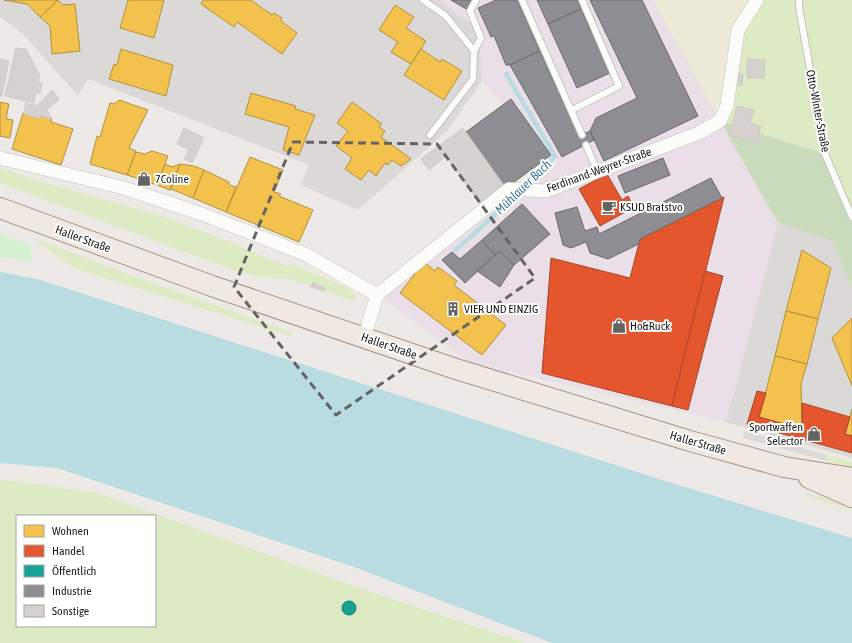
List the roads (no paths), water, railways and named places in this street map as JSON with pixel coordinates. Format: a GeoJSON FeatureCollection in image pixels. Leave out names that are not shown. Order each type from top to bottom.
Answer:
{"type":"FeatureCollection","features":[{"type":"Feature","properties":{"kind":"main road","name":"Haller Straße"},"geometry":{"type":"LineString","coordinates":[[0,208],[212,286],[456,369],[668,434],[784,466],[852,478]]}},
{"type":"Feature","properties":{"kind":"main road","name":"Haller Straße"},"geometry":{"type":"LineString","coordinates":[[784,466],[852,497]]}},
{"type":"Feature","properties":{"kind":"street","name":"Ferdinand-Weyrer-Straße"},"geometry":{"type":"LineString","coordinates":[[377,295],[509,190],[546,191],[698,133],[720,121],[727,106],[738,30],[757,0]]}},
{"type":"Feature","properties":{"kind":"street"},"geometry":{"type":"LineString","coordinates":[[0,158],[124,188],[202,214],[307,255],[377,295],[364,338]]}},
{"type":"Feature","properties":{"kind":"lane"},"geometry":{"type":"LineString","coordinates":[[423,0],[446,16],[474,51]]}},
{"type":"Feature","properties":{"kind":"lane"},"geometry":{"type":"LineString","coordinates":[[430,135],[473,79],[474,51],[481,38],[470,11],[476,0]]}},
{"type":"Feature","properties":{"kind":"lane"},"geometry":{"type":"LineString","coordinates":[[522,0],[582,134]]}},
{"type":"Feature","properties":{"kind":"lane"},"geometry":{"type":"LineString","coordinates":[[572,110],[619,86],[582,0]]}},
{"type":"Feature","properties":{"kind":"lane","name":"Otto-Winter-Straße"},"geometry":{"type":"LineString","coordinates":[[799,0],[798,7],[825,154],[852,217]]}},
{"type":"Feature","properties":{"kind":"lane"},"geometry":{"type":"LineString","coordinates":[[586,145],[598,170]]}},
{"type":"Feature","properties":{"kind":"water"},"geometry":{"type":"Polygon","coordinates":[[[0,272],[37,279],[662,480],[852,538],[852,643],[552,643],[354,567],[57,468],[0,463],[0,272]]]}},
{"type":"Feature","properties":{"kind":"waterway","name":"Mühlauer Bach"},"geometry":{"type":"LineString","coordinates":[[506,74],[555,156],[525,187]]}},
{"type":"Feature","properties":{"kind":"waterway","name":"Mühlauer Bach"},"geometry":{"type":"LineString","coordinates":[[456,250],[520,192]]}},
{"type":"Feature","properties":{"kind":"place","name":"7Coline"},"geometry":{"type":"Point","coordinates":[144,179]}},
{"type":"Feature","properties":{"kind":"place","name":"KSUD Bratstvo"},"geometry":{"type":"Point","coordinates":[609,207]}},
{"type":"Feature","properties":{"kind":"place","name":"VIER UND EINZIG"},"geometry":{"type":"Point","coordinates":[453,309]}},
{"type":"Feature","properties":{"kind":"place","name":"Ho&Ruck"},"geometry":{"type":"Point","coordinates":[619,326]}},
{"type":"Feature","properties":{"kind":"place","name":"Sportwaffen Selector"},"geometry":{"type":"Point","coordinates":[814,434]}}]}
